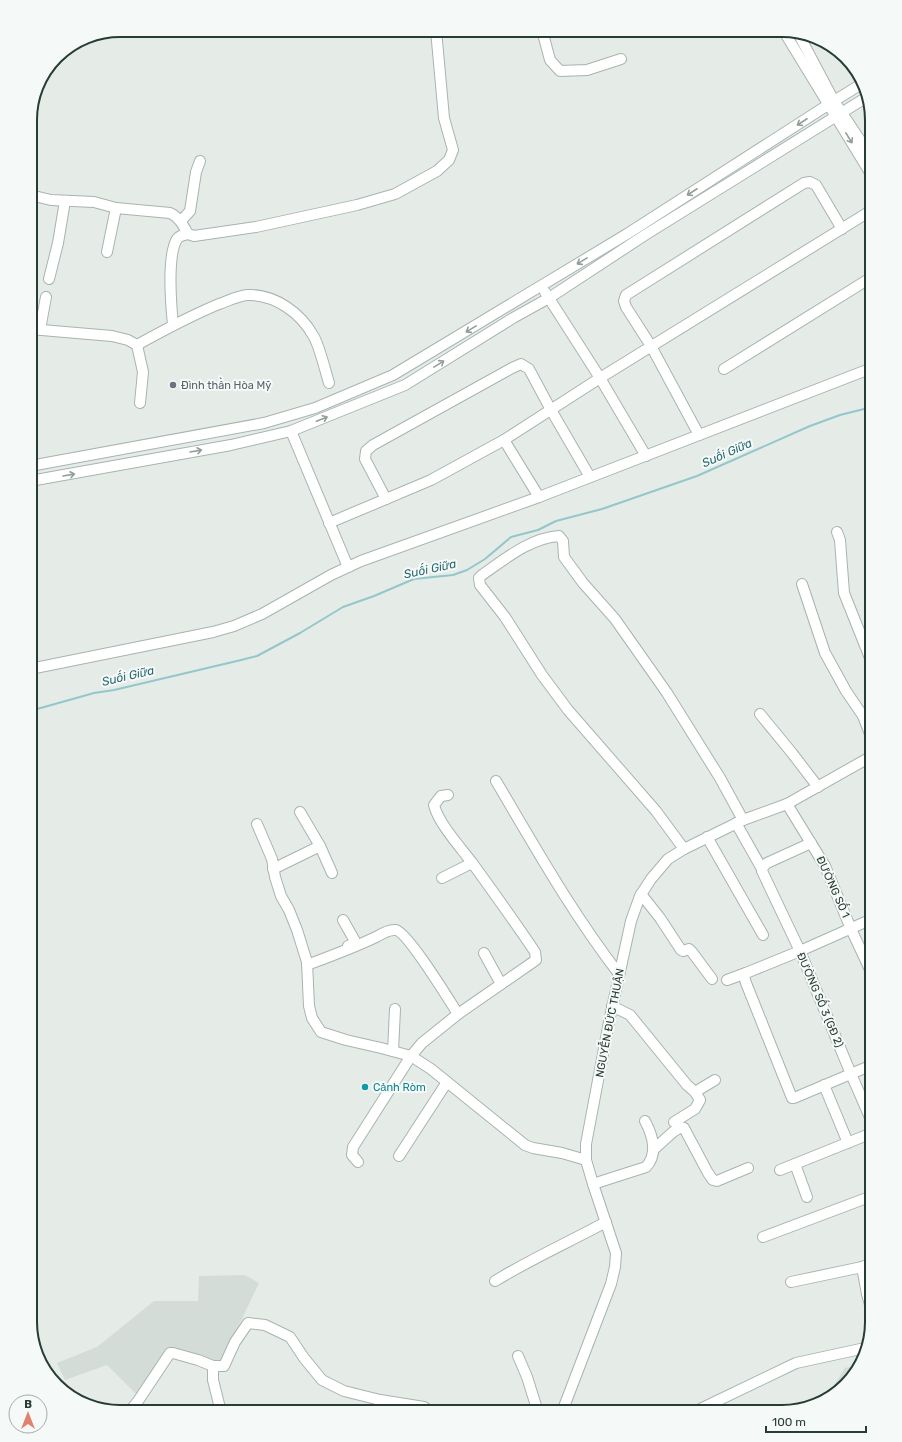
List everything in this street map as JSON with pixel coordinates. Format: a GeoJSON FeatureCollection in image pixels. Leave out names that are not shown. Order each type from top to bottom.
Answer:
{"type":"FeatureCollection","features":[{"type":"Feature","properties":{"kind":"street"},"geometry":{"type":"LineString","coordinates":[[173,325],[171,299],[173,251],[178,238],[182,235],[188,234],[194,236],[256,227],[357,205],[395,194],[437,170],[449,160],[453,150],[444,118],[437,37]]}},
{"type":"Feature","properties":{"kind":"street"},"geometry":{"type":"LineString","coordinates":[[544,37],[550,60],[560,71],[587,70],[621,59]]}},
{"type":"Feature","properties":{"kind":"street"},"geometry":{"type":"LineString","coordinates":[[788,37],[831,103],[865,149]]}},
{"type":"Feature","properties":{"kind":"street"},"geometry":{"type":"LineString","coordinates":[[801,40],[831,103]]}},
{"type":"Feature","properties":{"kind":"street"},"geometry":{"type":"LineString","coordinates":[[37,465],[264,423],[315,408],[393,375],[627,234],[858,87]]}},
{"type":"Feature","properties":{"kind":"street"},"geometry":{"type":"LineString","coordinates":[[37,481],[223,446],[291,431],[405,385],[513,318],[549,298],[645,235],[862,99]]}},
{"type":"Feature","properties":{"kind":"street"},"geometry":{"type":"LineString","coordinates":[[839,114],[865,163]]}},
{"type":"Feature","properties":{"kind":"street"},"geometry":{"type":"LineString","coordinates":[[181,221],[190,211],[196,172],[200,161]]}},
{"type":"Feature","properties":{"kind":"street"},"geometry":{"type":"LineString","coordinates":[[699,435],[651,346],[626,307],[624,301],[626,295],[804,184],[810,182],[816,185],[842,229]]}},
{"type":"Feature","properties":{"kind":"street"},"geometry":{"type":"LineString","coordinates":[[37,197],[51,200],[94,202],[116,208],[170,213],[181,221],[188,234]]}},
{"type":"Feature","properties":{"kind":"street"},"geometry":{"type":"LineString","coordinates":[[49,279],[60,236],[65,201]]}},
{"type":"Feature","properties":{"kind":"street"},"geometry":{"type":"LineString","coordinates":[[107,252],[116,208]]}},
{"type":"Feature","properties":{"kind":"street"},"geometry":{"type":"LineString","coordinates":[[330,523],[430,480],[504,440],[651,346],[865,214]]}},
{"type":"Feature","properties":{"kind":"street"},"geometry":{"type":"LineString","coordinates":[[724,369],[865,281]]}},
{"type":"Feature","properties":{"kind":"street"},"geometry":{"type":"LineString","coordinates":[[541,286],[600,378],[646,456]]}},
{"type":"Feature","properties":{"kind":"street"},"geometry":{"type":"LineString","coordinates":[[137,345],[191,316],[238,296],[247,295],[268,298],[288,308],[302,320],[314,338],[329,383]]}},
{"type":"Feature","properties":{"kind":"street"},"geometry":{"type":"LineString","coordinates":[[37,323],[46,297]]}},
{"type":"Feature","properties":{"kind":"street"},"geometry":{"type":"LineString","coordinates":[[37,329],[112,336],[128,340],[137,345],[143,372],[140,404]]}},
{"type":"Feature","properties":{"kind":"street"},"geometry":{"type":"LineString","coordinates":[[386,499],[365,459],[366,451],[373,444],[521,364],[529,369],[590,477]]}},
{"type":"Feature","properties":{"kind":"street"},"geometry":{"type":"LineString","coordinates":[[37,668],[213,632],[234,626],[262,614],[348,567],[376,555],[539,497],[865,371]]}},
{"type":"Feature","properties":{"kind":"street"},"geometry":{"type":"LineString","coordinates":[[291,431],[348,567]]}},
{"type":"Feature","properties":{"kind":"street"},"geometry":{"type":"LineString","coordinates":[[504,440],[539,497]]}},
{"type":"Feature","properties":{"kind":"street"},"geometry":{"type":"LineString","coordinates":[[837,532],[840,540],[844,593],[865,646]]}},
{"type":"Feature","properties":{"kind":"street","name":"ĐƯỜNG SỐ 3 (GĐ 2)"},"geometry":{"type":"LineString","coordinates":[[684,849],[656,811],[568,710],[542,675],[505,617],[480,585],[479,578],[482,574],[527,545],[550,537],[561,537],[564,548],[564,557],[583,584],[615,619],[668,693],[720,778],[762,869],[765,880],[800,951],[865,1106]]}},
{"type":"Feature","properties":{"kind":"street"},"geometry":{"type":"LineString","coordinates":[[802,584],[825,653],[865,721]]}},
{"type":"Feature","properties":{"kind":"street"},"geometry":{"type":"LineString","coordinates":[[760,714],[818,787]]}},
{"type":"Feature","properties":{"kind":"street","name":"NGUYỄN ĐỨC THUẬN"},"geometry":{"type":"LineString","coordinates":[[565,1405],[611,1284],[615,1268],[616,1252],[592,1184],[586,1160],[586,1144],[619,974],[631,922],[641,894],[650,879],[668,859],[684,849],[739,822],[787,804],[865,760]]}},
{"type":"Feature","properties":{"kind":"street"},"geometry":{"type":"LineString","coordinates":[[496,781],[552,876],[595,943],[619,974]]}},
{"type":"Feature","properties":{"kind":"street"},"geometry":{"type":"LineString","coordinates":[[358,1162],[352,1156],[353,1147],[411,1056],[422,1043],[458,1014],[536,960],[535,952],[505,908],[448,831],[436,811],[434,805],[441,796],[448,795]]}},
{"type":"Feature","properties":{"kind":"street","name":"ĐƯỜNG SỐ 1"},"geometry":{"type":"LineString","coordinates":[[787,804],[825,866],[865,959]]}},
{"type":"Feature","properties":{"kind":"street"},"geometry":{"type":"LineString","coordinates":[[300,812],[320,846],[332,873]]}},
{"type":"Feature","properties":{"kind":"street"},"geometry":{"type":"LineString","coordinates":[[257,824],[272,859],[273,869],[281,896],[289,910],[297,930],[307,964],[309,1006],[312,1018],[321,1032],[346,1040],[411,1056],[431,1069],[525,1144],[532,1148],[562,1153],[586,1160]]}},
{"type":"Feature","properties":{"kind":"street"},"geometry":{"type":"LineString","coordinates":[[707,837],[763,935]]}},
{"type":"Feature","properties":{"kind":"street"},"geometry":{"type":"LineString","coordinates":[[762,869],[767,864],[811,843]]}},
{"type":"Feature","properties":{"kind":"street"},"geometry":{"type":"LineString","coordinates":[[273,869],[320,846]]}},
{"type":"Feature","properties":{"kind":"street"},"geometry":{"type":"LineString","coordinates":[[442,878],[472,863]]}},
{"type":"Feature","properties":{"kind":"street"},"geometry":{"type":"LineString","coordinates":[[641,894],[660,918],[681,950],[683,952],[689,949],[712,979]]}},
{"type":"Feature","properties":{"kind":"street"},"geometry":{"type":"LineString","coordinates":[[307,964],[356,943],[343,920]]}},
{"type":"Feature","properties":{"kind":"street"},"geometry":{"type":"LineString","coordinates":[[727,980],[746,978],[800,951],[865,923]]}},
{"type":"Feature","properties":{"kind":"street"},"geometry":{"type":"LineString","coordinates":[[307,964],[351,949],[387,931],[396,930],[404,935],[458,1014]]}},
{"type":"Feature","properties":{"kind":"street"},"geometry":{"type":"LineString","coordinates":[[484,953],[501,984]]}},
{"type":"Feature","properties":{"kind":"street"},"geometry":{"type":"LineString","coordinates":[[746,978],[791,1096],[794,1098],[865,1068]]}},
{"type":"Feature","properties":{"kind":"street"},"geometry":{"type":"LineString","coordinates":[[612,1006],[630,1015],[687,1085],[695,1092],[700,1100],[695,1109],[674,1122]]}},
{"type":"Feature","properties":{"kind":"street"},"geometry":{"type":"LineString","coordinates":[[393,1051],[396,1009]]}},
{"type":"Feature","properties":{"kind":"street"},"geometry":{"type":"LineString","coordinates":[[695,1092],[715,1080]]}},
{"type":"Feature","properties":{"kind":"street"},"geometry":{"type":"LineString","coordinates":[[399,1156],[447,1082]]}},
{"type":"Feature","properties":{"kind":"street"},"geometry":{"type":"LineString","coordinates":[[824,1086],[848,1143]]}},
{"type":"Feature","properties":{"kind":"street"},"geometry":{"type":"LineString","coordinates":[[592,1184],[646,1167],[652,1160],[654,1145],[645,1121]]}},
{"type":"Feature","properties":{"kind":"street"},"geometry":{"type":"LineString","coordinates":[[653,1150],[681,1127],[684,1128],[708,1174],[713,1180],[717,1181],[748,1168]]}},
{"type":"Feature","properties":{"kind":"street"},"geometry":{"type":"LineString","coordinates":[[780,1170],[865,1136]]}},
{"type":"Feature","properties":{"kind":"street"},"geometry":{"type":"LineString","coordinates":[[795,1164],[807,1197]]}},
{"type":"Feature","properties":{"kind":"street"},"geometry":{"type":"LineString","coordinates":[[763,1237],[865,1199]]}},
{"type":"Feature","properties":{"kind":"street"},"geometry":{"type":"LineString","coordinates":[[495,1281],[522,1265],[539,1258],[606,1222]]}},
{"type":"Feature","properties":{"kind":"street"},"geometry":{"type":"LineString","coordinates":[[791,1282],[865,1266]]}},
{"type":"Feature","properties":{"kind":"street"},"geometry":{"type":"LineString","coordinates":[[862,1268],[865,1284]]}},
{"type":"Feature","properties":{"kind":"street"},"geometry":{"type":"LineString","coordinates":[[134,1405],[170,1353],[198,1360],[213,1366],[224,1366],[235,1342],[248,1323],[265,1325],[290,1337],[304,1358],[322,1380],[344,1391],[380,1400],[411,1405]]}},
{"type":"Feature","properties":{"kind":"street"},"geometry":{"type":"LineString","coordinates":[[709,1405],[796,1363],[861,1349]]}},
{"type":"Feature","properties":{"kind":"street"},"geometry":{"type":"LineString","coordinates":[[518,1356],[536,1405]]}},
{"type":"Feature","properties":{"kind":"street"},"geometry":{"type":"LineString","coordinates":[[213,1366],[213,1380],[220,1405]]}},
{"type":"Feature","properties":{"kind":"street"},"geometry":{"type":"LineString","coordinates":[[379,1405],[380,1400]]}},
{"type":"Feature","properties":{"kind":"shaded area"},"geometry":{"type":"Polygon","coordinates":[[[245,1275],[259,1283],[221,1363],[176,1349],[139,1397],[107,1365],[65,1380],[57,1363],[97,1347],[154,1301],[198,1301],[199,1276],[245,1275]]]}},
{"type":"Feature","properties":{"kind":"shaded area"},"geometry":{"type":"Polygon","coordinates":[[[852,1366],[844,1377],[833,1387],[845,1368],[852,1366]]]}},
{"type":"Feature","properties":{"kind":"waterway","name":"Suối Giữa"},"geometry":{"type":"LineString","coordinates":[[37,709],[94,693],[114,690],[257,656],[300,633],[343,607],[414,579],[453,575],[467,570],[485,559],[511,537],[538,530],[556,521],[602,509],[697,476],[810,426],[840,415],[865,409]]}},
{"type":"Feature","properties":{"kind":"place","name":"Đình thần Hòa Mỹ"},"geometry":{"type":"Point","coordinates":[173,385]}},
{"type":"Feature","properties":{"kind":"place","name":"Cảnh Ròm"},"geometry":{"type":"Point","coordinates":[365,1087]}}]}
